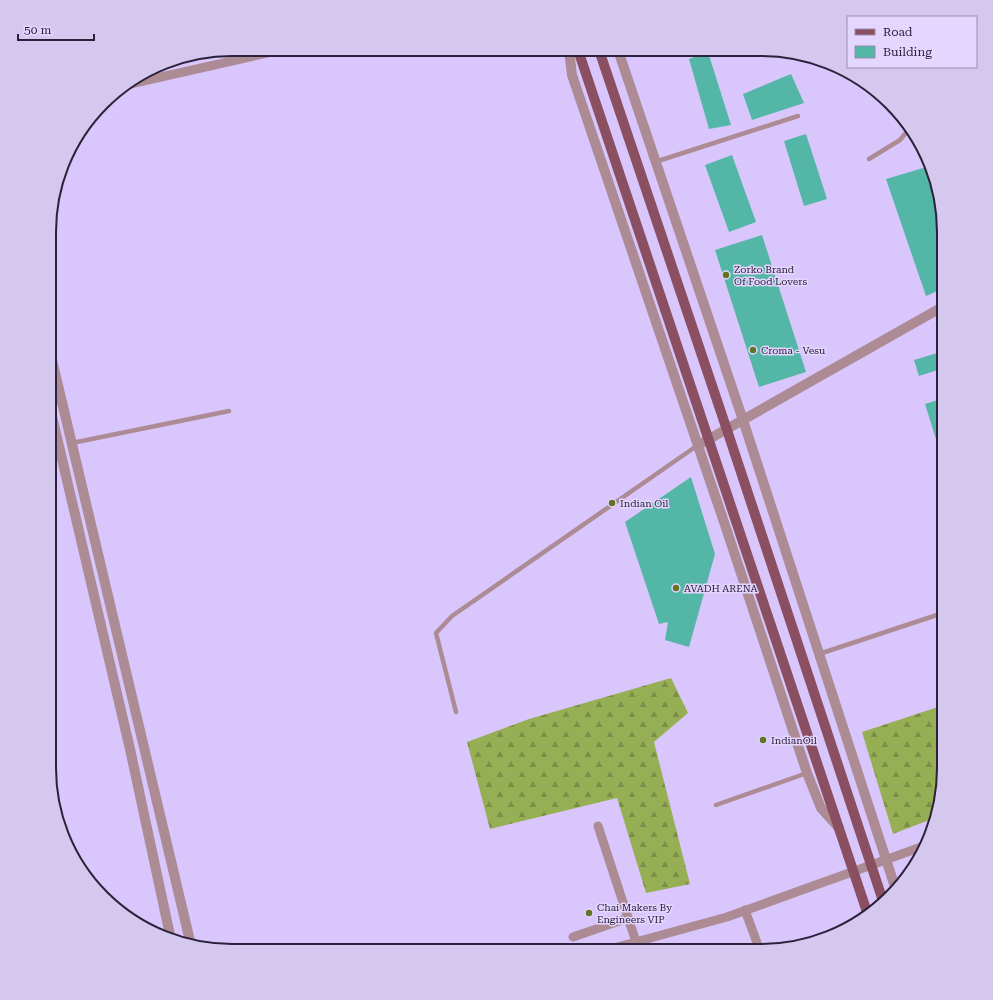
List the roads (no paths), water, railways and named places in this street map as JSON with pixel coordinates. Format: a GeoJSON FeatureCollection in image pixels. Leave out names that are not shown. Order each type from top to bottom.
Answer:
{"type":"FeatureCollection","features":[{"type":"Feature","properties":{"kind":"main road"},"geometry":{"type":"LineString","coordinates":[[580,56],[866,909]]}},
{"type":"Feature","properties":{"kind":"main road"},"geometry":{"type":"LineString","coordinates":[[601,56],[881,896]]}},
{"type":"Feature","properties":{"kind":"street"},"geometry":{"type":"LineString","coordinates":[[142,81],[253,56]]}},
{"type":"Feature","properties":{"kind":"street"},"geometry":{"type":"LineString","coordinates":[[570,56],[572,75],[698,445],[807,773],[821,808],[839,828]]}},
{"type":"Feature","properties":{"kind":"street"},"geometry":{"type":"LineString","coordinates":[[620,56],[743,420],[894,883]]}},
{"type":"Feature","properties":{"kind":"street"},"geometry":{"type":"LineString","coordinates":[[698,445],[727,430],[937,310]]}},
{"type":"Feature","properties":{"kind":"street"},"geometry":{"type":"LineString","coordinates":[[56,377],[189,939]]}},
{"type":"Feature","properties":{"kind":"street"},"geometry":{"type":"LineString","coordinates":[[56,433],[130,749],[169,933]]}},
{"type":"Feature","properties":{"kind":"street"},"geometry":{"type":"LineString","coordinates":[[598,826],[636,942]]}},
{"type":"Feature","properties":{"kind":"street"},"geometry":{"type":"LineString","coordinates":[[629,944],[727,917],[853,870],[918,848]]}},
{"type":"Feature","properties":{"kind":"street"},"geometry":{"type":"LineString","coordinates":[[745,910],[757,944]]}},
{"type":"Feature","properties":{"kind":"street"},"geometry":{"type":"LineString","coordinates":[[573,937],[628,918]]}},
{"type":"Feature","properties":{"kind":"lane"},"geometry":{"type":"LineString","coordinates":[[655,162],[798,116]]}},
{"type":"Feature","properties":{"kind":"lane"},"geometry":{"type":"LineString","coordinates":[[869,159],[900,140],[906,133]]}},
{"type":"Feature","properties":{"kind":"lane"},"geometry":{"type":"LineString","coordinates":[[71,443],[229,411]]}},
{"type":"Feature","properties":{"kind":"lane"},"geometry":{"type":"LineString","coordinates":[[456,712],[436,633],[452,616],[698,445]]}},
{"type":"Feature","properties":{"kind":"lane"},"geometry":{"type":"LineString","coordinates":[[819,654],[937,615]]}},
{"type":"Feature","properties":{"kind":"lane"},"geometry":{"type":"LineString","coordinates":[[716,805],[807,773]]}},
{"type":"Feature","properties":{"kind":"place","name":"Zorko Brand Of Food Lovers"},"geometry":{"type":"Point","coordinates":[726,275]}},
{"type":"Feature","properties":{"kind":"place","name":"Croma - Vesu"},"geometry":{"type":"Point","coordinates":[753,350]}},
{"type":"Feature","properties":{"kind":"place","name":"Indian Oil"},"geometry":{"type":"Point","coordinates":[612,503]}},
{"type":"Feature","properties":{"kind":"place","name":"AVADH ARENA"},"geometry":{"type":"Point","coordinates":[676,588]}},
{"type":"Feature","properties":{"kind":"place","name":"IndianOil"},"geometry":{"type":"Point","coordinates":[763,740]}},
{"type":"Feature","properties":{"kind":"place","name":"Chai Makers By Engineers VIP"},"geometry":{"type":"Point","coordinates":[589,913]}}]}
